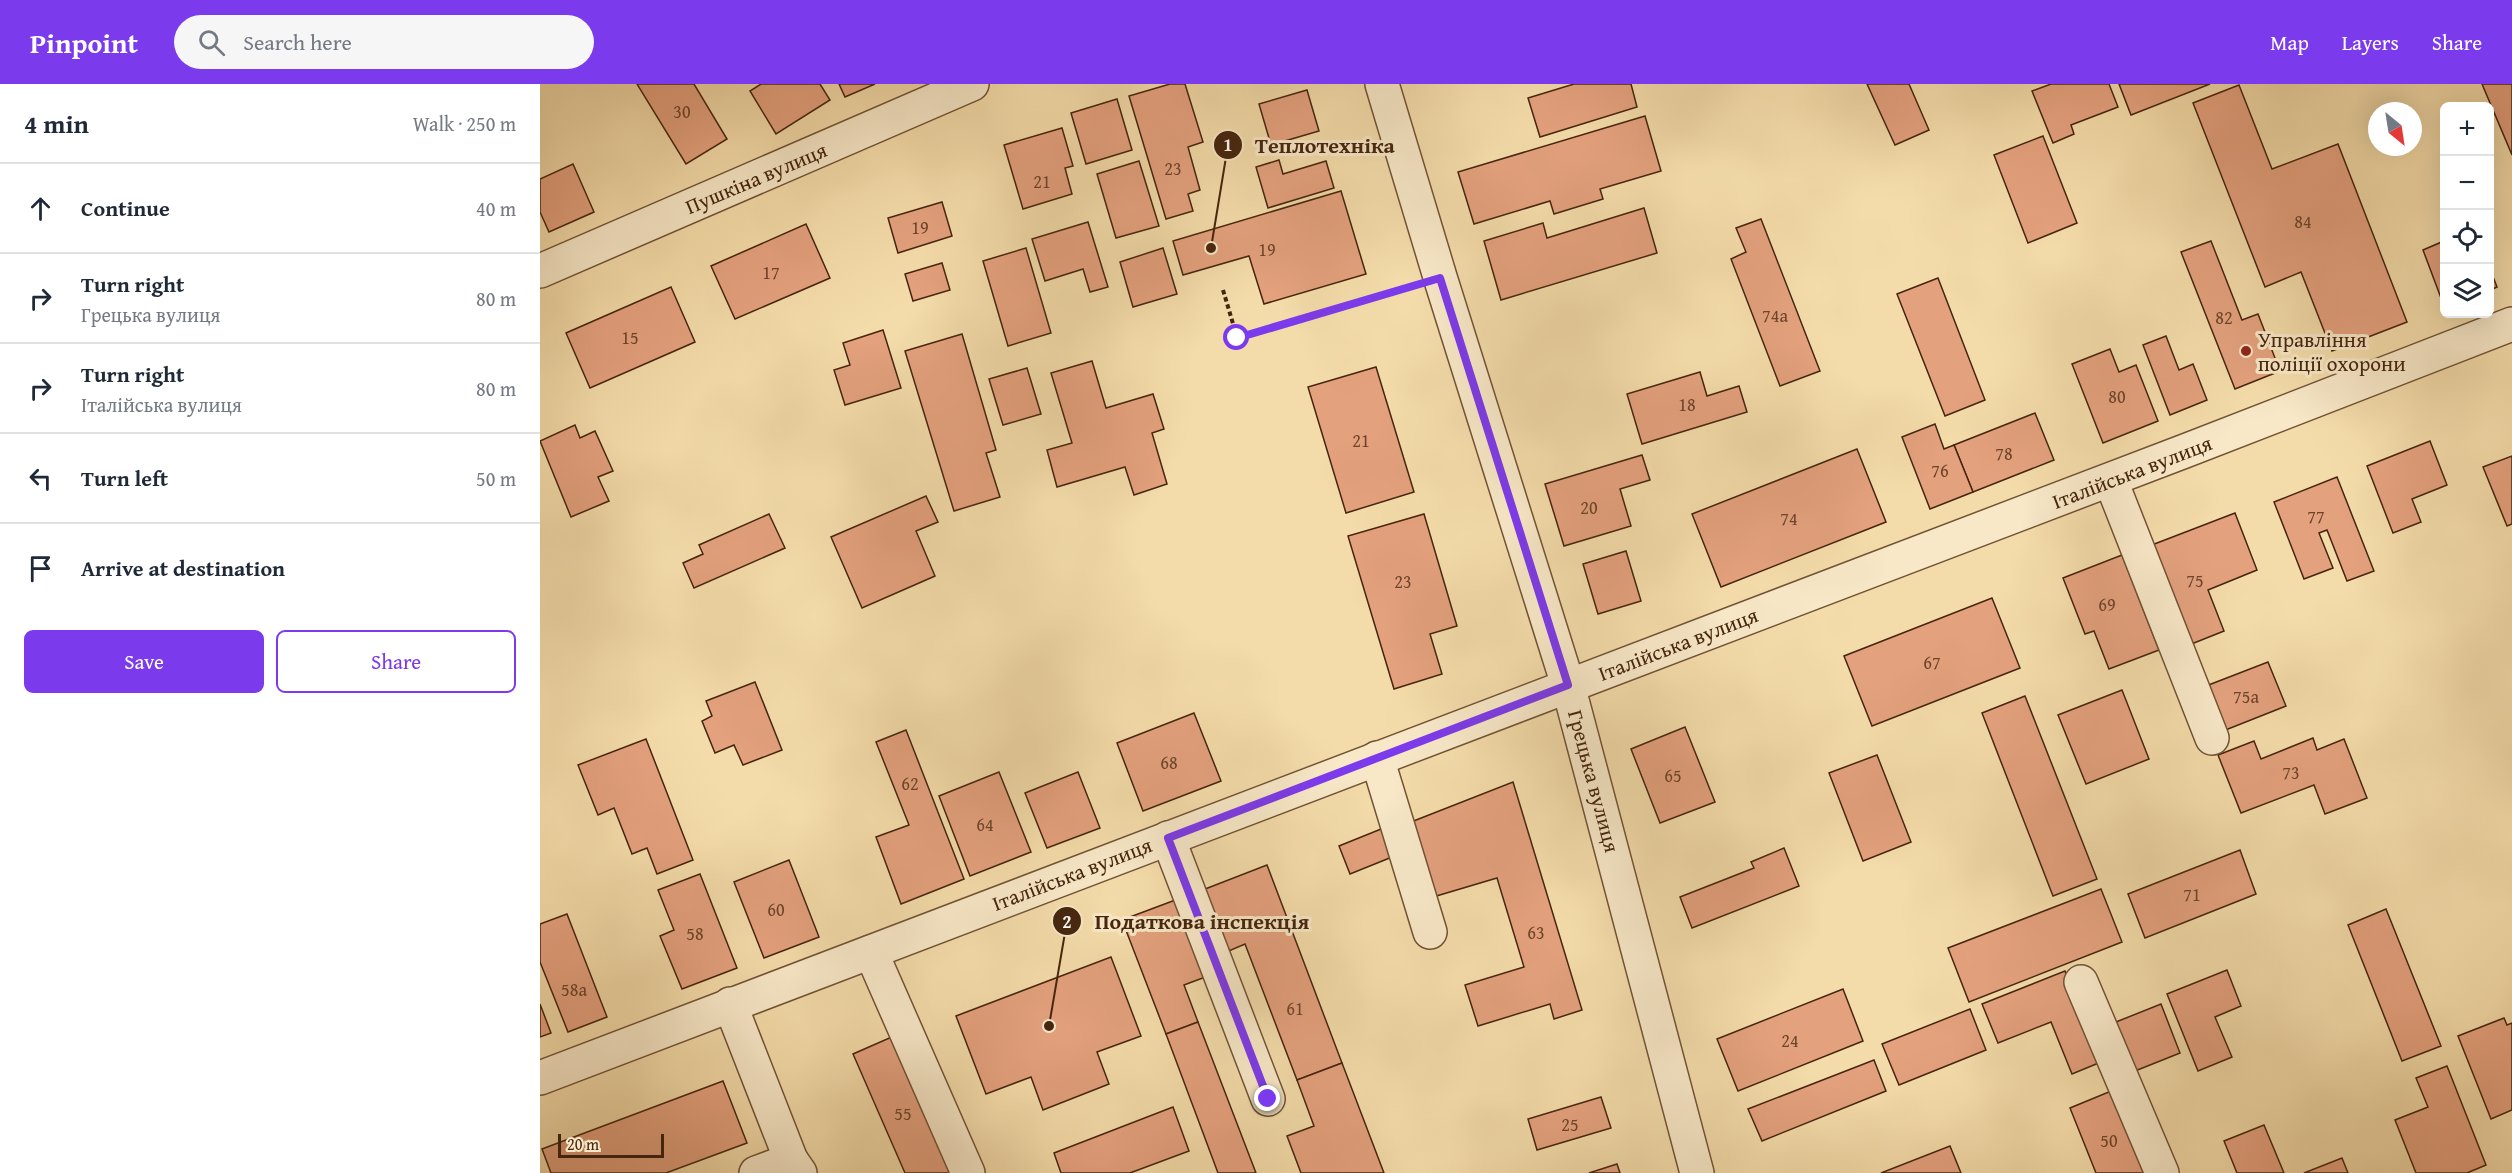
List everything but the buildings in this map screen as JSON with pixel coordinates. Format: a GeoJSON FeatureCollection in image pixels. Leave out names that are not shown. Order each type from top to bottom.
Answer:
{"type":"FeatureCollection","features":[{"type":"Feature","properties":{"kind":"street","name":"Пушкіна вулиця"},"geometry":{"type":"LineString","coordinates":[[540,271],[972,84]]}},
{"type":"Feature","properties":{"kind":"street","name":"Грецька вулиця"},"geometry":{"type":"LineString","coordinates":[[1382,84],[1440,278],[1568,685],[1697,1173]]}},
{"type":"Feature","properties":{"kind":"street","name":"Італійська вулиця"},"geometry":{"type":"LineString","coordinates":[[540,1078],[1568,685],[2112,481],[2512,324]]}},
{"type":"Feature","properties":{"kind":"street"},"geometry":{"type":"LineString","coordinates":[[2112,481],[2212,738]]}},
{"type":"Feature","properties":{"kind":"street"},"geometry":{"type":"LineString","coordinates":[[1377,758],[1430,932]]}},
{"type":"Feature","properties":{"kind":"street"},"geometry":{"type":"LineString","coordinates":[[1168,838],[1268,1099]]}},
{"type":"Feature","properties":{"kind":"street"},"geometry":{"type":"LineString","coordinates":[[871,952],[968,1173]]}},
{"type":"Feature","properties":{"kind":"street"},"geometry":{"type":"LineString","coordinates":[[2081,982],[2162,1173]]}},
{"type":"Feature","properties":{"kind":"street"},"geometry":{"type":"LineString","coordinates":[[729,1004],[795,1166],[756,1173]]}},
{"type":"Feature","properties":{"kind":"path"},"geometry":{"type":"LineString","coordinates":[[1223,290],[1237,338],[1440,278]]}},
{"type":"Feature","properties":{"kind":"place","name":"Теплотехніка"},"geometry":{"type":"Point","coordinates":[1211,248]}},
{"type":"Feature","properties":{"kind":"place","name":"Управління поліції охорони"},"geometry":{"type":"Point","coordinates":[2246,351]}},
{"type":"Feature","properties":{"kind":"place","name":"Податкова інспекція"},"geometry":{"type":"Point","coordinates":[1049,1026]}},
{"type":"Feature","properties":{"kind":"route"},"geometry":{"type":"LineString","coordinates":[[1237,338],[1440,278],[1568,685],[1168,838],[1268,1099]]}}]}
